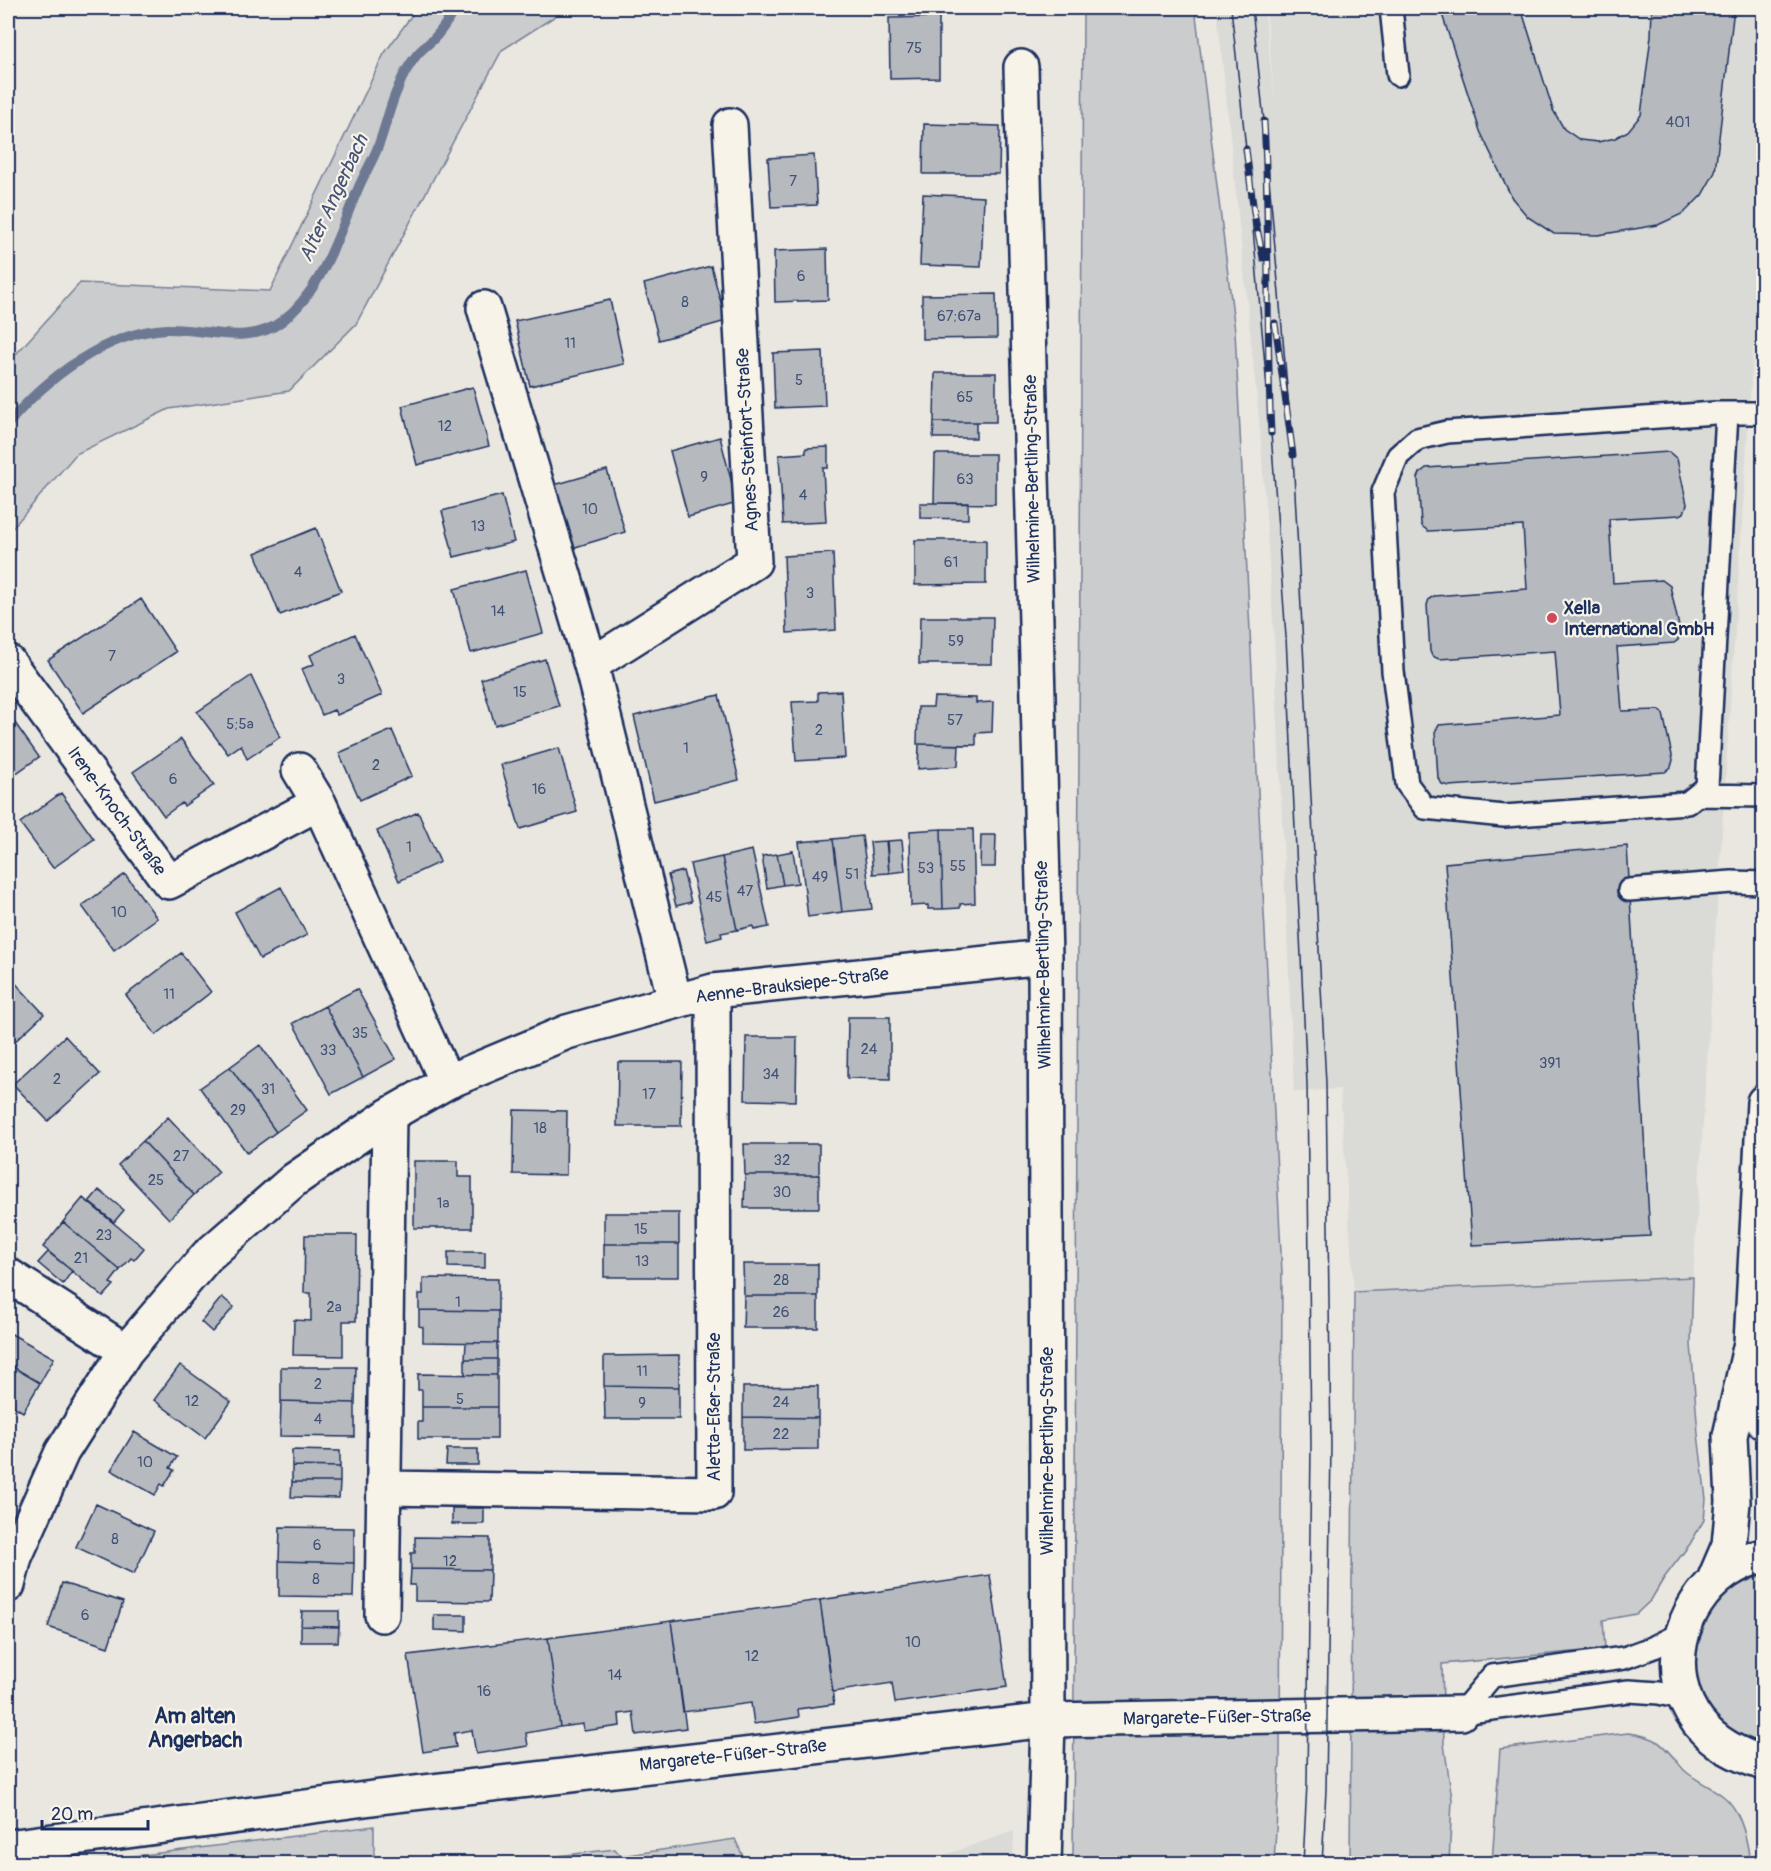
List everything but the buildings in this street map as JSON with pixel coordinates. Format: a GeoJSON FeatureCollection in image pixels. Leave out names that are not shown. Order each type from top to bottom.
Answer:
{"type":"FeatureCollection","features":[{"type":"Feature","properties":{"kind":"street","name":"Wilhelmine-Bertling-Straße"},"geometry":{"type":"LineString","coordinates":[[1021,67],[1045,957],[1048,1720],[1044,1863]]}},
{"type":"Feature","properties":{"kind":"street","name":"Agnes-Steinfort-Straße"},"geometry":{"type":"LineString","coordinates":[[591,665],[754,561],[730,125]]}},
{"type":"Feature","properties":{"kind":"street"},"geometry":{"type":"LineString","coordinates":[[484,308],[591,665],[675,1001]]}},
{"type":"Feature","properties":{"kind":"street","name":"Irene-Knoch-Straße"},"geometry":{"type":"LineString","coordinates":[[8,662],[169,882],[319,803]]}},
{"type":"Feature","properties":{"kind":"street"},"geometry":{"type":"LineString","coordinates":[[300,770],[319,803],[447,1082]]}},
{"type":"Feature","properties":{"kind":"street","name":"Aenne-Brauksiepe-Straße"},"geometry":{"type":"LineString","coordinates":[[10,1565],[62,1452],[126,1351],[207,1256],[294,1180],[389,1115],[447,1082],[567,1032],[713,991],[1045,957]]}},
{"type":"Feature","properties":{"kind":"street","name":"Aletta-Eßer-Straße"},"geometry":{"type":"LineString","coordinates":[[384,1488],[714,1493],[713,991]]}},
{"type":"Feature","properties":{"kind":"street"},"geometry":{"type":"LineString","coordinates":[[1714,1580],[1729,1545],[1733,1502],[1730,1436],[1752,1343],[1764,1102]]}},
{"type":"Feature","properties":{"kind":"street"},"geometry":{"type":"LineString","coordinates":[[382,1615],[389,1115]]}},
{"type":"Feature","properties":{"kind":"street"},"geometry":{"type":"LineString","coordinates":[[8,1275],[126,1351]]}},
{"type":"Feature","properties":{"kind":"street"},"geometry":{"type":"LineString","coordinates":[[1752,1343],[1764,1422]]}},
{"type":"Feature","properties":{"kind":"street"},"geometry":{"type":"LineString","coordinates":[[1758,1767],[1717,1742],[1698,1722],[1685,1699],[1679,1672],[1679,1647],[1685,1622],[1697,1599],[1714,1580],[1735,1566],[1764,1556]]}},
{"type":"Feature","properties":{"kind":"street","name":"Margarete-Füßer-Straße"},"geometry":{"type":"LineString","coordinates":[[8,1847],[380,1797],[1048,1720],[1461,1713]]}},
{"type":"Feature","properties":{"kind":"lane"},"geometry":{"type":"LineString","coordinates":[[1391,8],[1398,75]]}},
{"type":"Feature","properties":{"kind":"lane"},"geometry":{"type":"LineString","coordinates":[[1727,412],[1707,787],[1688,803],[1504,816],[1425,808],[1407,784],[1393,671],[1383,492],[1398,456],[1417,438],[1447,432],[1727,412],[1764,413]]}},
{"type":"Feature","properties":{"kind":"lane"},"geometry":{"type":"LineString","coordinates":[[1698,795],[1764,795]]}},
{"type":"Feature","properties":{"kind":"lane"},"geometry":{"type":"LineString","coordinates":[[1629,890],[1732,882],[1764,883]]}},
{"type":"Feature","properties":{"kind":"lane"},"geometry":{"type":"LineString","coordinates":[[1461,1713],[1492,1676],[1624,1658],[1682,1633]]}},
{"type":"Feature","properties":{"kind":"lane"},"geometry":{"type":"LineString","coordinates":[[1461,1713],[1629,1691],[1659,1693],[1685,1699]]}},
{"type":"Feature","properties":{"kind":"shaded area"},"geometry":{"type":"Polygon","coordinates":[[[417,8],[568,8],[502,50],[356,324],[289,391],[169,409],[76,454],[8,533],[8,363],[80,283],[270,291],[384,54],[417,8]]]}},
{"type":"Feature","properties":{"kind":"shaded area"},"geometry":{"type":"Polygon","coordinates":[[[1083,8],[1195,8],[1235,331],[1282,1273],[1280,1762],[1274,1863],[1073,1864],[1083,8]]]}},
{"type":"Feature","properties":{"kind":"shaded area"},"geometry":{"type":"Polygon","coordinates":[[[1217,8],[1264,8],[1276,114],[1266,8],[1763,8],[1763,199],[1693,1277],[1354,1292],[1340,1089],[1294,1092],[1274,636],[1260,429],[1217,8]]]}},
{"type":"Feature","properties":{"kind":"shaded area"},"geometry":{"type":"Polygon","coordinates":[[[1693,1277],[1691,1344],[1706,1499],[1704,1520],[1690,1544],[1664,1578],[1651,1600],[1636,1614],[1603,1620],[1605,1649],[1442,1664],[1444,1744],[1452,1799],[1449,1863],[1350,1864],[1354,1292],[1693,1277]]]}},
{"type":"Feature","properties":{"kind":"shaded area"},"geometry":{"type":"Polygon","coordinates":[[[1763,1576],[1763,1745],[1738,1735],[1710,1712],[1698,1690],[1694,1667],[1696,1643],[1704,1620],[1719,1601],[1738,1585],[1763,1576]]]}},
{"type":"Feature","properties":{"kind":"shaded area"},"geometry":{"type":"Polygon","coordinates":[[[1628,1733],[1655,1740],[1684,1770],[1725,1797],[1738,1816],[1743,1829],[1750,1863],[1492,1863],[1500,1749],[1628,1733]]]}},
{"type":"Feature","properties":{"kind":"shaded area"},"geometry":{"type":"Polygon","coordinates":[[[374,1826],[374,1863],[79,1863],[374,1826]]]}},
{"type":"Feature","properties":{"kind":"shaded area"},"geometry":{"type":"Polygon","coordinates":[[[1014,1831],[1013,1863],[921,1863],[950,1853],[1014,1831]]]}},
{"type":"Feature","properties":{"kind":"shaded area"},"geometry":{"type":"Polygon","coordinates":[[[735,1839],[746,1863],[498,1863],[615,1849],[621,1856],[735,1839]]]}},
{"type":"Feature","properties":{"kind":"waterway","name":"Alter Angerbach"},"geometry":{"type":"LineString","coordinates":[[8,424],[58,375],[78,361],[122,339],[144,332],[167,329],[241,335],[269,329],[282,321],[308,294],[328,260],[360,183],[377,150],[393,101],[408,67],[421,50],[436,37],[456,8]]}},
{"type":"Feature","properties":{"kind":"tram line"},"geometry":{"type":"LineString","coordinates":[[1231,8],[1271,433],[1286,637],[1307,1084],[1311,1446],[1307,1783],[1303,1864]]}},
{"type":"Feature","properties":{"kind":"tram line"},"geometry":{"type":"LineString","coordinates":[[1252,8],[1293,455],[1326,1083],[1331,1446],[1326,1790],[1322,1864]]}},
{"type":"Feature","properties":{"kind":"railway"},"geometry":{"type":"LineString","coordinates":[[1264,121],[1271,433]]}},
{"type":"Feature","properties":{"kind":"railway"},"geometry":{"type":"LineString","coordinates":[[1246,149],[1254,213],[1263,258]]}},
{"type":"Feature","properties":{"kind":"railway"},"geometry":{"type":"LineString","coordinates":[[1275,323],[1293,455]]}},
{"type":"Feature","properties":{"kind":"place","name":"Xella International GmbH"},"geometry":{"type":"Point","coordinates":[1552,618]}},
{"type":"Feature","properties":{"kind":"district","name":"Am alten Angerbach"},"geometry":{"type":"Point","coordinates":[195,1728]}}]}
